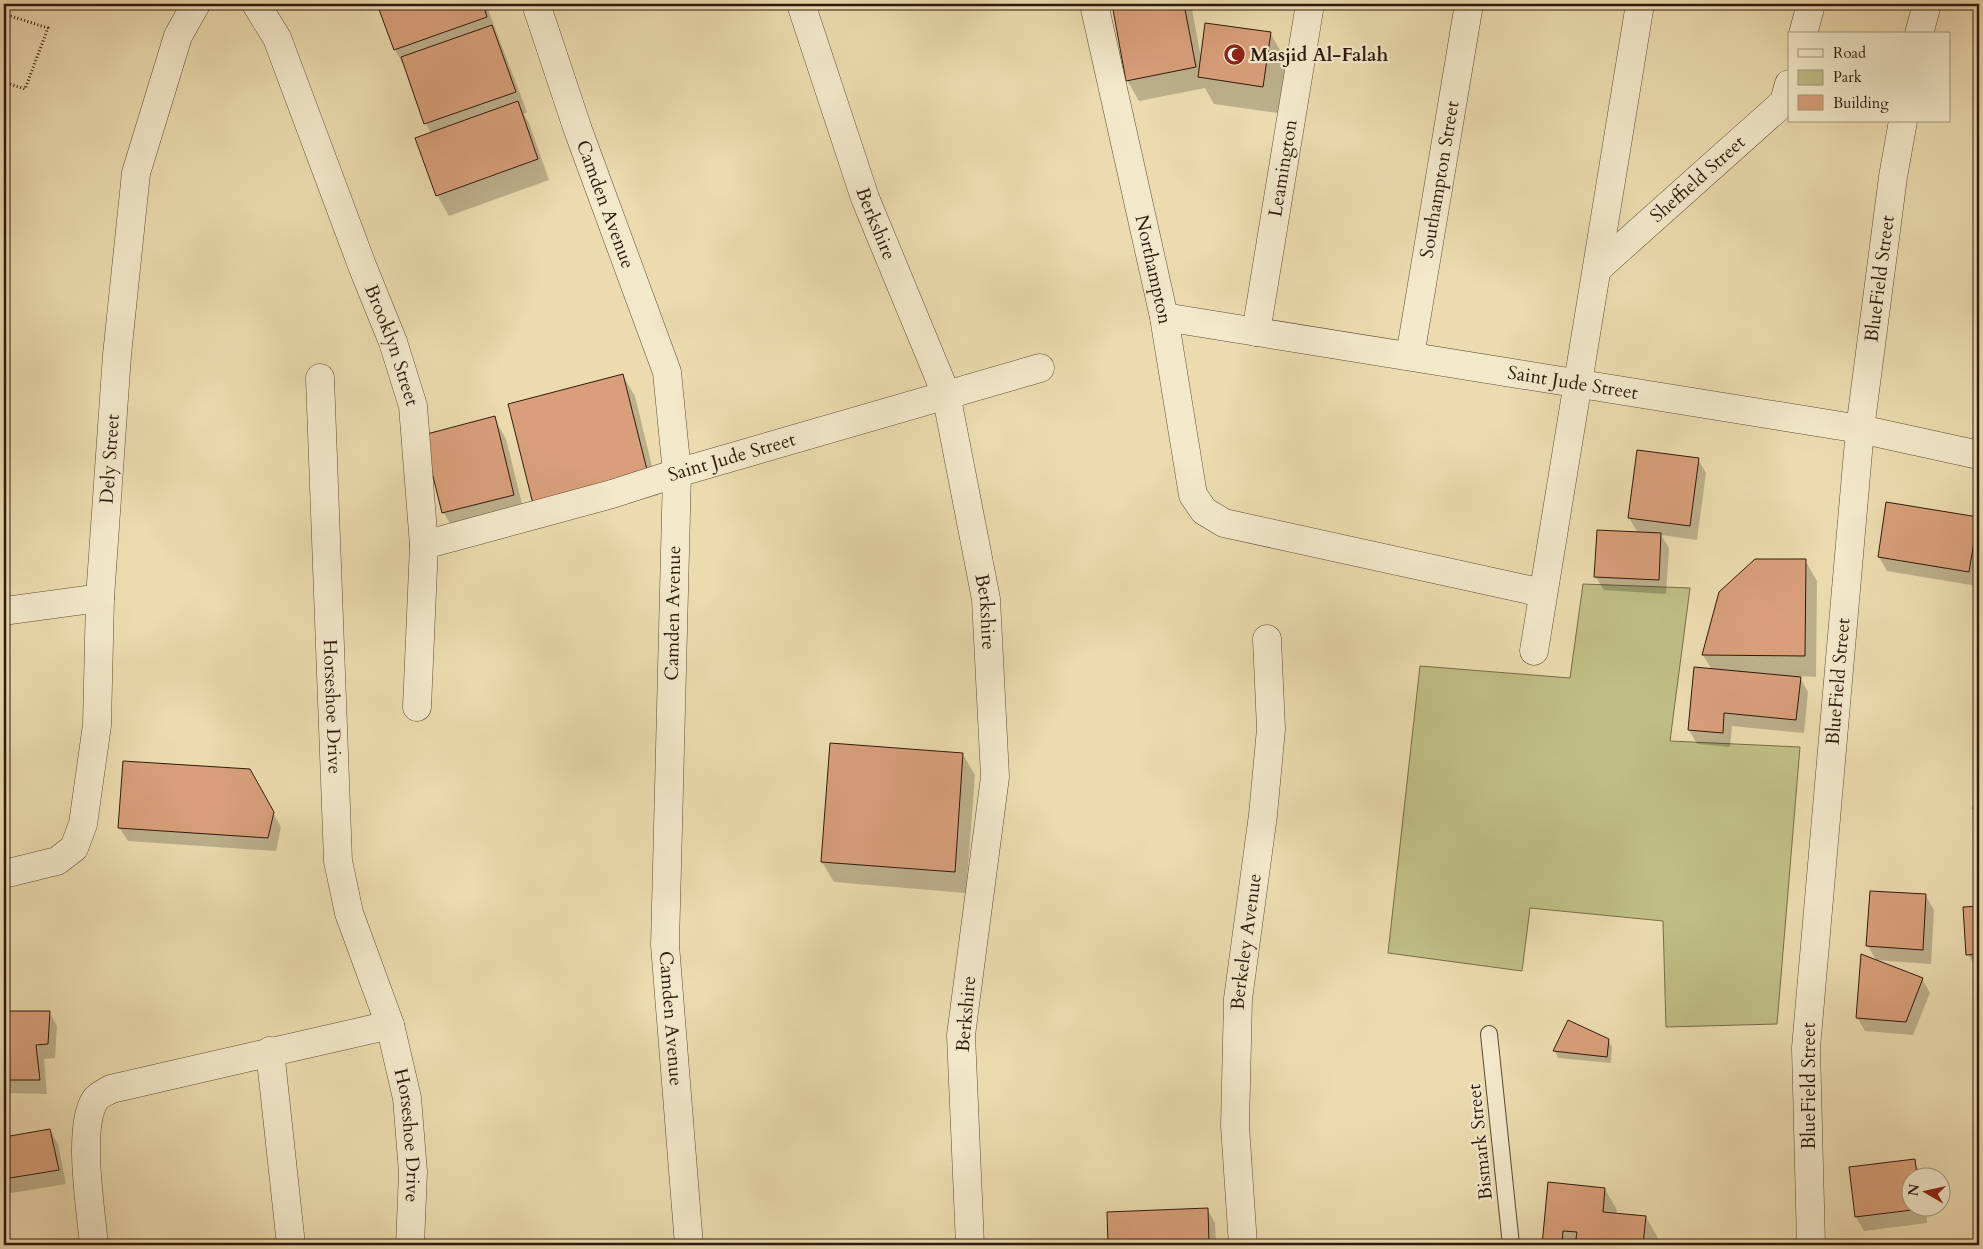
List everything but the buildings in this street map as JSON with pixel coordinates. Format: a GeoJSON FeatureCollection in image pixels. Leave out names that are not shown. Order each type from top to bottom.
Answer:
{"type":"FeatureCollection","features":[{"type":"Feature","properties":{"kind":"street","name":"Dely Street"},"geometry":{"type":"LineString","coordinates":[[4,874],[58,861],[74,848],[83,824],[97,725],[100,598],[117,355],[136,173],[178,36],[196,4]]}},
{"type":"Feature","properties":{"kind":"street","name":"Brooklyn Street"},"geometry":{"type":"LineString","coordinates":[[256,4],[277,38],[399,360],[413,406],[424,545],[416,707]]}},
{"type":"Feature","properties":{"kind":"street","name":"Camden Avenue"},"geometry":{"type":"LineString","coordinates":[[536,4],[578,130],[667,372],[677,473],[665,945],[689,1245]]}},
{"type":"Feature","properties":{"kind":"street","name":"Berkshire"},"geometry":{"type":"LineString","coordinates":[[802,4],[866,198],[946,394],[986,599],[994,777],[961,1035],[970,1245]]}},
{"type":"Feature","properties":{"kind":"street","name":"Northampton"},"geometry":{"type":"LineString","coordinates":[[1094,4],[1164,317],[1193,495],[1204,512],[1224,523],[1543,593]]}},
{"type":"Feature","properties":{"kind":"street","name":"Leamington"},"geometry":{"type":"LineString","coordinates":[[1256,332],[1310,4]]}},
{"type":"Feature","properties":{"kind":"street","name":"Southampton Street"},"geometry":{"type":"LineString","coordinates":[[1410,356],[1469,4]]}},
{"type":"Feature","properties":{"kind":"street"},"geometry":{"type":"LineString","coordinates":[[1534,650],[1640,4]]}},
{"type":"Feature","properties":{"kind":"street"},"geometry":{"type":"LineString","coordinates":[[1804,32],[1811,4]]}},
{"type":"Feature","properties":{"kind":"street"},"geometry":{"type":"LineString","coordinates":[[1920,32],[1927,4]]}},
{"type":"Feature","properties":{"kind":"street","name":"Sheffield Street"},"geometry":{"type":"LineString","coordinates":[[1597,268],[1784,102],[1788,88]]}},
{"type":"Feature","properties":{"kind":"street","name":"BlueField Street"},"geometry":{"type":"LineString","coordinates":[[1811,1245],[1806,1048],[1860,429],[1893,177],[1903,122]]}},
{"type":"Feature","properties":{"kind":"street","name":"Saint Jude Street"},"geometry":{"type":"LineString","coordinates":[[1164,317],[1860,429],[1979,455]]}},
{"type":"Feature","properties":{"kind":"street","name":"Saint Jude Street"},"geometry":{"type":"LineString","coordinates":[[424,545],[612,494],[677,473],[1040,368]]}},
{"type":"Feature","properties":{"kind":"street","name":"Horseshoe Drive"},"geometry":{"type":"LineString","coordinates":[[320,378],[338,861],[349,913],[390,1025],[407,1098],[412,1172],[410,1245]]}},
{"type":"Feature","properties":{"kind":"street"},"geometry":{"type":"LineString","coordinates":[[4,611],[100,598]]}},
{"type":"Feature","properties":{"kind":"street","name":"Berkeley Avenue"},"geometry":{"type":"LineString","coordinates":[[1243,1245],[1234,1126],[1238,999],[1263,815],[1271,729],[1267,639]]}},
{"type":"Feature","properties":{"kind":"street"},"geometry":{"type":"LineString","coordinates":[[94,1245],[86,1144],[89,1113],[96,1098],[110,1089],[390,1025]]}},
{"type":"Feature","properties":{"kind":"street"},"geometry":{"type":"LineString","coordinates":[[270,1051],[291,1245]]}},
{"type":"Feature","properties":{"kind":"lane","name":"Bismark Street"},"geometry":{"type":"LineString","coordinates":[[1489,1034],[1512,1245]]}},
{"type":"Feature","properties":{"kind":"path"},"geometry":{"type":"LineString","coordinates":[[4,14],[48,28],[25,89],[4,82]]}},
{"type":"Feature","properties":{"kind":"green space"},"geometry":{"type":"Polygon","coordinates":[[[1583,584],[1690,588],[1670,741],[1800,747],[1777,1024],[1666,1027],[1663,921],[1530,908],[1522,971],[1388,953],[1420,666],[1570,678],[1583,584]]]}},
{"type":"Feature","properties":{"kind":"place","name":"Masjid Al-Falah"},"geometry":{"type":"Point","coordinates":[1234,55]}}]}
